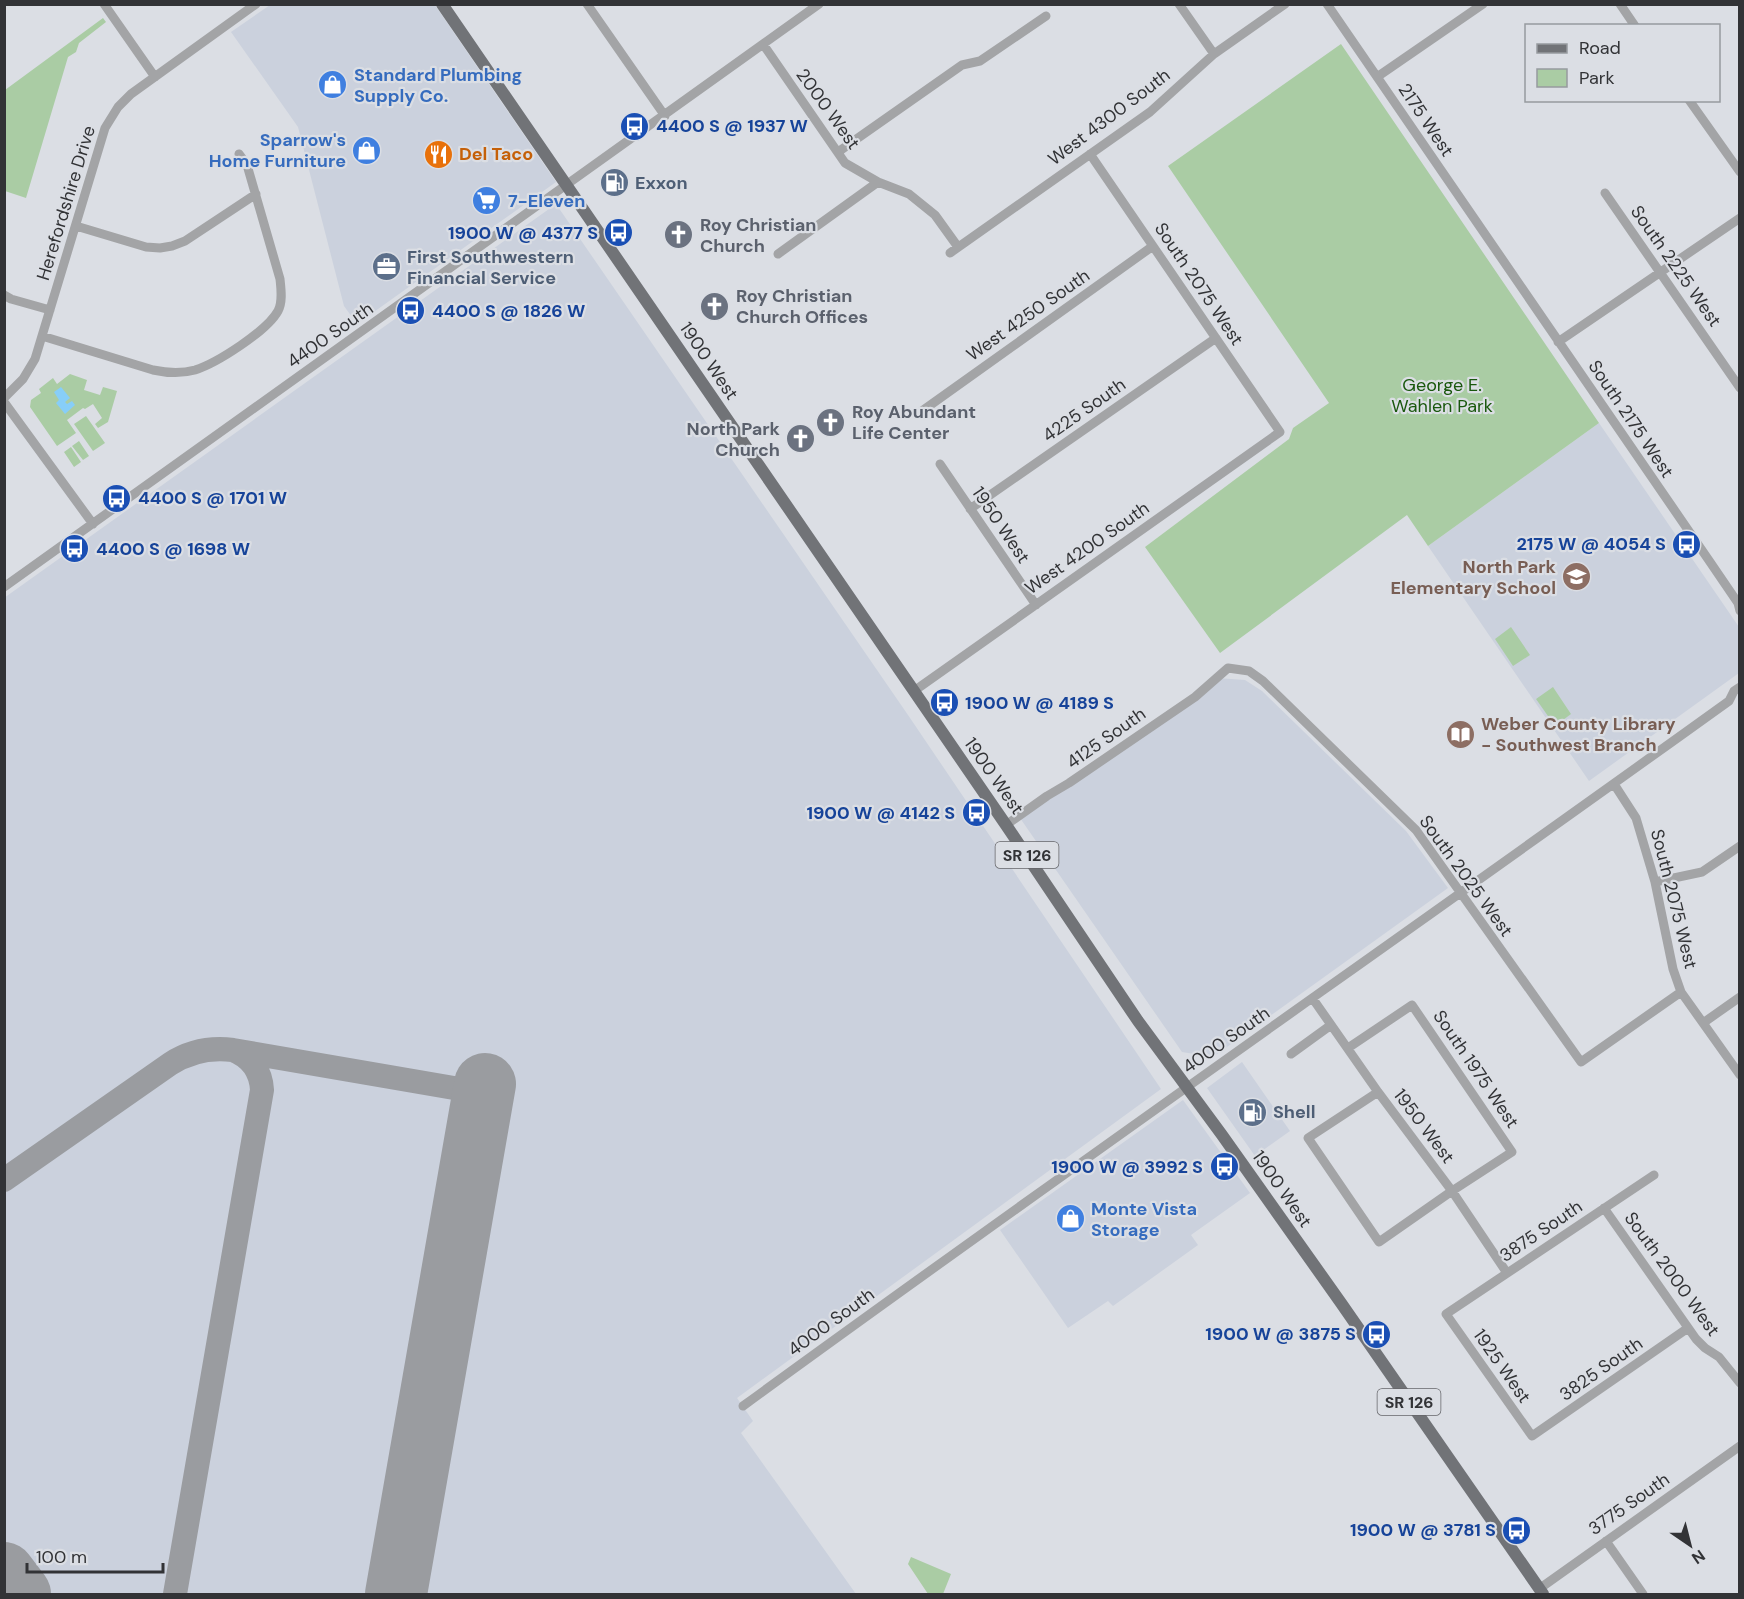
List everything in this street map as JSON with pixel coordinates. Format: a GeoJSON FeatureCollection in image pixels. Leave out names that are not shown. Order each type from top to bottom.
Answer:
{"type":"FeatureCollection","features":[{"type":"Feature","properties":{"kind":"main road","name":"1900 West"},"geometry":{"type":"LineString","coordinates":[[442,4],[1006,825],[1143,1029],[1222,1135],[1341,1303],[1541,1592]]}},
{"type":"Feature","properties":{"kind":"street"},"geometry":{"type":"LineString","coordinates":[[104,4],[155,76]]}},
{"type":"Feature","properties":{"kind":"street"},"geometry":{"type":"LineString","coordinates":[[587,4],[664,116]]}},
{"type":"Feature","properties":{"kind":"street","name":"4400 South"},"geometry":{"type":"LineString","coordinates":[[4,587],[819,4]]}},
{"type":"Feature","properties":{"kind":"street"},"geometry":{"type":"LineString","coordinates":[[1179,4],[1214,54]]}},
{"type":"Feature","properties":{"kind":"street","name":"West 4300 South"},"geometry":{"type":"LineString","coordinates":[[950,253],[1150,112],[1214,54],[1285,4]]}},
{"type":"Feature","properties":{"kind":"street","name":"2175 West"},"geometry":{"type":"LineString","coordinates":[[1327,4],[1498,254]]}},
{"type":"Feature","properties":{"kind":"street"},"geometry":{"type":"LineString","coordinates":[[1377,77],[1482,4]]}},
{"type":"Feature","properties":{"kind":"street"},"geometry":{"type":"LineString","coordinates":[[1620,4],[1634,24]]}},
{"type":"Feature","properties":{"kind":"street","name":"Herefordshire Drive"},"geometry":{"type":"LineString","coordinates":[[4,400],[23,379],[35,359],[105,128],[118,107],[155,76],[255,5]]}},
{"type":"Feature","properties":{"kind":"street"},"geometry":{"type":"LineString","coordinates":[[838,152],[962,65],[980,61],[1046,16]]}},
{"type":"Feature","properties":{"kind":"street","name":"2000 West"},"geometry":{"type":"LineString","coordinates":[[763,45],[845,163],[879,182],[909,194],[935,215],[958,247]]}},
{"type":"Feature","properties":{"kind":"street"},"geometry":{"type":"LineString","coordinates":[[1690,102],[1740,172]]}},
{"type":"Feature","properties":{"kind":"street"},"geometry":{"type":"LineString","coordinates":[[42,336],[172,374],[194,370],[217,361],[266,326],[279,310],[280,279],[247,165],[239,154]]}},
{"type":"Feature","properties":{"kind":"street","name":"South 2075 West"},"geometry":{"type":"LineString","coordinates":[[1090,154],[1280,432]]}},
{"type":"Feature","properties":{"kind":"street"},"geometry":{"type":"LineString","coordinates":[[778,254],[879,182]]}},
{"type":"Feature","properties":{"kind":"street","name":"South 2225 West"},"geometry":{"type":"LineString","coordinates":[[1605,193],[1740,388]]}},
{"type":"Feature","properties":{"kind":"street"},"geometry":{"type":"LineString","coordinates":[[75,226],[146,247],[172,246],[185,241],[255,194]]}},
{"type":"Feature","properties":{"kind":"street"},"geometry":{"type":"LineString","coordinates":[[1558,342],[1740,218]]}},
{"type":"Feature","properties":{"kind":"street","name":"West 4250 South"},"geometry":{"type":"LineString","coordinates":[[922,411],[1153,246]]}},
{"type":"Feature","properties":{"kind":"street","name":"South 2175 West"},"geometry":{"type":"LineString","coordinates":[[1498,254],[1739,606]]}},
{"type":"Feature","properties":{"kind":"street"},"geometry":{"type":"LineString","coordinates":[[4,295],[50,310]]}},
{"type":"Feature","properties":{"kind":"street","name":"4225 South"},"geometry":{"type":"LineString","coordinates":[[970,509],[1216,338]]}},
{"type":"Feature","properties":{"kind":"street"},"geometry":{"type":"LineString","coordinates":[[4,400],[93,524]]}},
{"type":"Feature","properties":{"kind":"street","name":"West 4200 South"},"geometry":{"type":"LineString","coordinates":[[914,691],[1280,432]]}},
{"type":"Feature","properties":{"kind":"street","name":"1950 West"},"geometry":{"type":"LineString","coordinates":[[940,464],[1036,605]]}},
{"type":"Feature","properties":{"kind":"street","name":"South 2025 West"},"geometry":{"type":"LineString","coordinates":[[1222,673],[1228,668],[1249,671],[1263,681],[1416,830],[1581,1062],[1682,993]]}},
{"type":"Feature","properties":{"kind":"street","name":"4125 South"},"geometry":{"type":"LineString","coordinates":[[1006,825],[1195,697],[1222,673]]}},
{"type":"Feature","properties":{"kind":"street","name":"4000 South"},"geometry":{"type":"LineString","coordinates":[[743,1406],[1614,784],[1729,701],[1734,691],[1740,687]]}},
{"type":"Feature","properties":{"kind":"street"},"geometry":{"type":"LineString","coordinates":[[1729,701],[1740,700]]}},
{"type":"Feature","properties":{"kind":"street","name":"South 2075 West"},"geometry":{"type":"LineString","coordinates":[[1614,784],[1636,818],[1655,882],[1673,969],[1682,993],[1740,1075]]}},
{"type":"Feature","properties":{"kind":"street"},"geometry":{"type":"LineString","coordinates":[[1655,882],[1702,872],[1740,846]]}},
{"type":"Feature","properties":{"kind":"street"},"geometry":{"type":"LineString","coordinates":[[1703,1023],[1740,997]]}},
{"type":"Feature","properties":{"kind":"street","name":"1950 West"},"geometry":{"type":"LineString","coordinates":[[1313,999],[1378,1092],[1452,1191],[1507,1273]]}},
{"type":"Feature","properties":{"kind":"street","name":"South 1975 West"},"geometry":{"type":"LineString","coordinates":[[1348,1048],[1412,1005],[1512,1152],[1452,1191]]}},
{"type":"Feature","properties":{"kind":"street"},"geometry":{"type":"LineString","coordinates":[[1291,1053],[1331,1025]]}},
{"type":"Feature","properties":{"kind":"street"},"geometry":{"type":"LineString","coordinates":[[1378,1092],[1308,1138],[1379,1242],[1452,1191]]}},
{"type":"Feature","properties":{"kind":"street","name":"3875 South"},"geometry":{"type":"LineString","coordinates":[[1446,1314],[1654,1174]]}},
{"type":"Feature","properties":{"kind":"street","name":"South 2000 West"},"geometry":{"type":"LineString","coordinates":[[1604,1208],[1695,1339],[1719,1357],[1740,1383]]}},
{"type":"Feature","properties":{"kind":"street","name":"1925 West"},"geometry":{"type":"LineString","coordinates":[[1446,1314],[1532,1436]]}},
{"type":"Feature","properties":{"kind":"street","name":"3825 South"},"geometry":{"type":"LineString","coordinates":[[1532,1436],[1688,1328]]}},
{"type":"Feature","properties":{"kind":"street","name":"3775 South"},"geometry":{"type":"LineString","coordinates":[[1541,1592],[1606,1541],[1740,1446]]}},
{"type":"Feature","properties":{"kind":"street"},"geometry":{"type":"LineString","coordinates":[[1606,1541],[1643,1594]]}},
{"type":"Feature","properties":{"kind":"shaded area"},"geometry":{"type":"Polygon","coordinates":[[[270,5],[435,5],[556,182],[357,324],[344,306],[298,127],[231,32],[270,5]]]}},
{"type":"Feature","properties":{"kind":"shaded area"},"geometry":{"type":"Polygon","coordinates":[[[556,204],[908,715],[1161,1089],[737,1398],[753,1421],[741,1433],[856,1594],[5,1594],[4,598],[556,204]]]}},
{"type":"Feature","properties":{"kind":"shaded area","name":"North Park Elementary School"},"geometry":{"type":"Polygon","coordinates":[[[1599,423],[1739,627],[1739,673],[1589,781],[1428,546],[1599,423]]]}},
{"type":"Feature","properties":{"kind":"shaded area"},"geometry":{"type":"Polygon","coordinates":[[[1217,678],[1245,680],[1262,691],[1406,831],[1448,888],[1213,1057],[1182,1052],[1020,818],[1217,678]]]}},
{"type":"Feature","properties":{"kind":"shaded area"},"geometry":{"type":"Polygon","coordinates":[[[1242,1062],[1290,1131],[1255,1156],[1207,1088],[1242,1062]]]}},
{"type":"Feature","properties":{"kind":"shaded area"},"geometry":{"type":"Polygon","coordinates":[[[1183,1100],[1250,1193],[1191,1235],[1198,1245],[1113,1306],[1108,1301],[1068,1328],[1000,1230],[1183,1100]]]}},
{"type":"Feature","properties":{"kind":"green space"},"geometry":{"type":"Polygon","coordinates":[[[103,18],[106,22],[79,43],[76,52],[68,57],[26,198],[5,191],[5,90],[103,18]]]}},
{"type":"Feature","properties":{"kind":"green space","name":"George E. Wahlen Park"},"geometry":{"type":"Polygon","coordinates":[[[1341,44],[1599,423],[1428,546],[1407,515],[1220,653],[1145,547],[1289,439],[1293,428],[1329,403],[1168,166],[1341,44]]]}},
{"type":"Feature","properties":{"kind":"green space"},"geometry":{"type":"Polygon","coordinates":[[[70,374],[87,380],[84,390],[100,395],[103,387],[117,391],[108,422],[98,428],[95,424],[102,418],[93,404],[83,408],[67,420],[76,433],[57,446],[30,407],[31,400],[41,393],[39,389],[53,378],[57,384],[70,374]]]}},
{"type":"Feature","properties":{"kind":"green space"},"geometry":{"type":"Polygon","coordinates":[[[86,416],[105,443],[93,451],[74,424],[86,416]]]}},
{"type":"Feature","properties":{"kind":"green space"},"geometry":{"type":"Polygon","coordinates":[[[79,441],[89,456],[83,460],[72,446],[79,441]]]}},
{"type":"Feature","properties":{"kind":"green space"},"geometry":{"type":"Polygon","coordinates":[[[71,447],[81,462],[74,467],[64,452],[71,447]]]}},
{"type":"Feature","properties":{"kind":"green space"},"geometry":{"type":"Polygon","coordinates":[[[1511,627],[1530,655],[1513,666],[1495,639],[1511,627]]]}},
{"type":"Feature","properties":{"kind":"green space"},"geometry":{"type":"Polygon","coordinates":[[[1553,687],[1571,714],[1555,726],[1536,699],[1553,687]]]}},
{"type":"Feature","properties":{"kind":"green space"},"geometry":{"type":"Polygon","coordinates":[[[911,1557],[951,1574],[943,1594],[928,1594],[908,1564],[911,1557]]]}},
{"type":"Feature","properties":{"kind":"water"},"geometry":{"type":"Polygon","coordinates":[[[61,387],[70,398],[65,402],[67,404],[72,401],[75,405],[65,414],[56,403],[59,400],[54,392],[61,387]]]}},
{"type":"Feature","properties":{"kind":"taxiway"},"geometry":{"type":"LineString","coordinates":[[4,1180],[170,1064],[200,1051],[233,1050],[483,1093]]}},
{"type":"Feature","properties":{"kind":"taxiway"},"geometry":{"type":"LineString","coordinates":[[175,1594],[262,1090],[260,1077],[254,1066],[233,1050]]}},
{"type":"Feature","properties":{"kind":"runway"},"geometry":{"type":"LineString","coordinates":[[396,1594],[485,1084]]}},
{"type":"Feature","properties":{"kind":"runway"},"geometry":{"type":"LineString","coordinates":[[4,1573],[20,1594]]}},
{"type":"Feature","properties":{"kind":"place","name":"Standard Plumbing Supply Co."},"geometry":{"type":"Point","coordinates":[333,85]}},
{"type":"Feature","properties":{"kind":"place","name":"4400 S @ 1937 W"},"geometry":{"type":"Point","coordinates":[635,126]}},
{"type":"Feature","properties":{"kind":"place","name":"Sparrow's Home Furniture"},"geometry":{"type":"Point","coordinates":[367,150]}},
{"type":"Feature","properties":{"kind":"place","name":"Del Taco"},"geometry":{"type":"Point","coordinates":[438,154]}},
{"type":"Feature","properties":{"kind":"place","name":"Exxon"},"geometry":{"type":"Point","coordinates":[614,183]}},
{"type":"Feature","properties":{"kind":"place","name":"7-Eleven"},"geometry":{"type":"Point","coordinates":[487,201]}},
{"type":"Feature","properties":{"kind":"place","name":"1900 W @ 4377 S"},"geometry":{"type":"Point","coordinates":[619,233]}},
{"type":"Feature","properties":{"kind":"place","name":"Roy Christian Church"},"geometry":{"type":"Point","coordinates":[679,235]}},
{"type":"Feature","properties":{"kind":"place","name":"First Southwestern Financial Service"},"geometry":{"type":"Point","coordinates":[386,267]}},
{"type":"Feature","properties":{"kind":"place","name":"Roy Christian Church Offices"},"geometry":{"type":"Point","coordinates":[715,306]}},
{"type":"Feature","properties":{"kind":"place","name":"4400 S @ 1826 W"},"geometry":{"type":"Point","coordinates":[411,311]}},
{"type":"Feature","properties":{"kind":"place","name":"Roy Abundant Life Center"},"geometry":{"type":"Point","coordinates":[831,422]}},
{"type":"Feature","properties":{"kind":"place","name":"North Park Church"},"geometry":{"type":"Point","coordinates":[801,439]}},
{"type":"Feature","properties":{"kind":"place","name":"4400 S @ 1701 W"},"geometry":{"type":"Point","coordinates":[117,498]}},
{"type":"Feature","properties":{"kind":"place","name":"2175 W @ 4054 S"},"geometry":{"type":"Point","coordinates":[1687,544]}},
{"type":"Feature","properties":{"kind":"place","name":"4400 S @ 1698 W"},"geometry":{"type":"Point","coordinates":[75,549]}},
{"type":"Feature","properties":{"kind":"place","name":"North Park Elementary School"},"geometry":{"type":"Point","coordinates":[1577,577]}},
{"type":"Feature","properties":{"kind":"place","name":"1900 W @ 4189 S"},"geometry":{"type":"Point","coordinates":[944,703]}},
{"type":"Feature","properties":{"kind":"place","name":"Weber County Library - Southwest Branch"},"geometry":{"type":"Point","coordinates":[1460,734]}},
{"type":"Feature","properties":{"kind":"place","name":"1900 W @ 4142 S"},"geometry":{"type":"Point","coordinates":[976,813]}},
{"type":"Feature","properties":{"kind":"place","name":"Shell"},"geometry":{"type":"Point","coordinates":[1252,1112]}},
{"type":"Feature","properties":{"kind":"place","name":"1900 W @ 3992 S"},"geometry":{"type":"Point","coordinates":[1224,1167]}},
{"type":"Feature","properties":{"kind":"place","name":"Monte Vista Storage"},"geometry":{"type":"Point","coordinates":[1070,1219]}},
{"type":"Feature","properties":{"kind":"place","name":"1900 W @ 3875 S"},"geometry":{"type":"Point","coordinates":[1377,1334]}},
{"type":"Feature","properties":{"kind":"place","name":"1900 W @ 3781 S"},"geometry":{"type":"Point","coordinates":[1517,1530]}}]}
